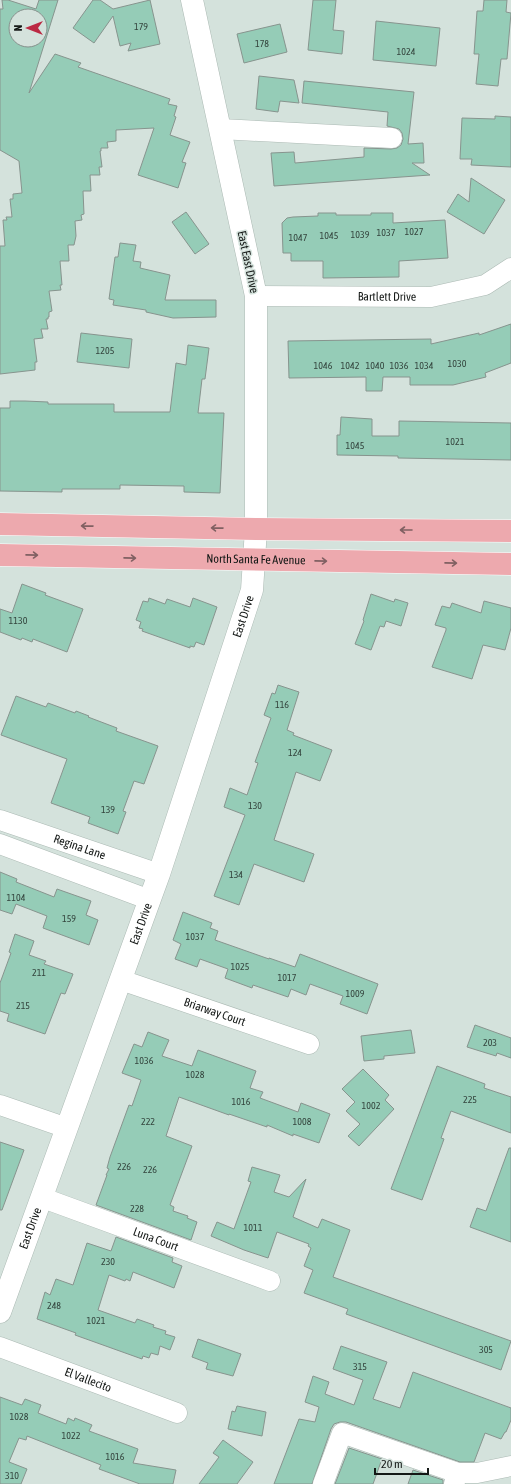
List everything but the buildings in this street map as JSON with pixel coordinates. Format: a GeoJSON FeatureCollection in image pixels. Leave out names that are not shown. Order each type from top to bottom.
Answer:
{"type":"FeatureCollection","features":[{"type":"Feature","properties":{"kind":"main road"},"geometry":{"type":"LineString","coordinates":[[0,524],[256,529],[511,531]]}},
{"type":"Feature","properties":{"kind":"main road","name":"North Santa Fe Avenue"},"geometry":{"type":"LineString","coordinates":[[0,555],[511,564]]}},
{"type":"Feature","properties":{"kind":"street","name":"East East Drive"},"geometry":{"type":"LineString","coordinates":[[192,0],[256,296],[256,529]]}},
{"type":"Feature","properties":{"kind":"street"},"geometry":{"type":"LineString","coordinates":[[220,129],[392,138]]}},
{"type":"Feature","properties":{"kind":"street","name":"Bartlett Drive"},"geometry":{"type":"LineString","coordinates":[[256,296],[431,297],[485,285],[511,268]]}},
{"type":"Feature","properties":{"kind":"street","name":"East Drive"},"geometry":{"type":"LineString","coordinates":[[0,1312],[150,900],[252,590],[256,529]]}},
{"type":"Feature","properties":{"kind":"street","name":"Regina Lane"},"geometry":{"type":"LineString","coordinates":[[0,820],[159,874]]}},
{"type":"Feature","properties":{"kind":"street"},"geometry":{"type":"LineString","coordinates":[[0,844],[150,900]]}},
{"type":"Feature","properties":{"kind":"street","name":"Briarway Court"},"geometry":{"type":"LineString","coordinates":[[121,980],[309,1044]]}},
{"type":"Feature","properties":{"kind":"street"},"geometry":{"type":"LineString","coordinates":[[0,1105],[67,1128]]}},
{"type":"Feature","properties":{"kind":"street","name":"Luna Court"},"geometry":{"type":"LineString","coordinates":[[42,1198],[270,1281]]}},
{"type":"Feature","properties":{"kind":"street","name":"El Vallecito"},"geometry":{"type":"LineString","coordinates":[[0,1347],[177,1413]]}},
{"type":"Feature","properties":{"kind":"street"},"geometry":{"type":"LineString","coordinates":[[323,1484],[342,1433],[456,1478],[511,1466]]}}]}
